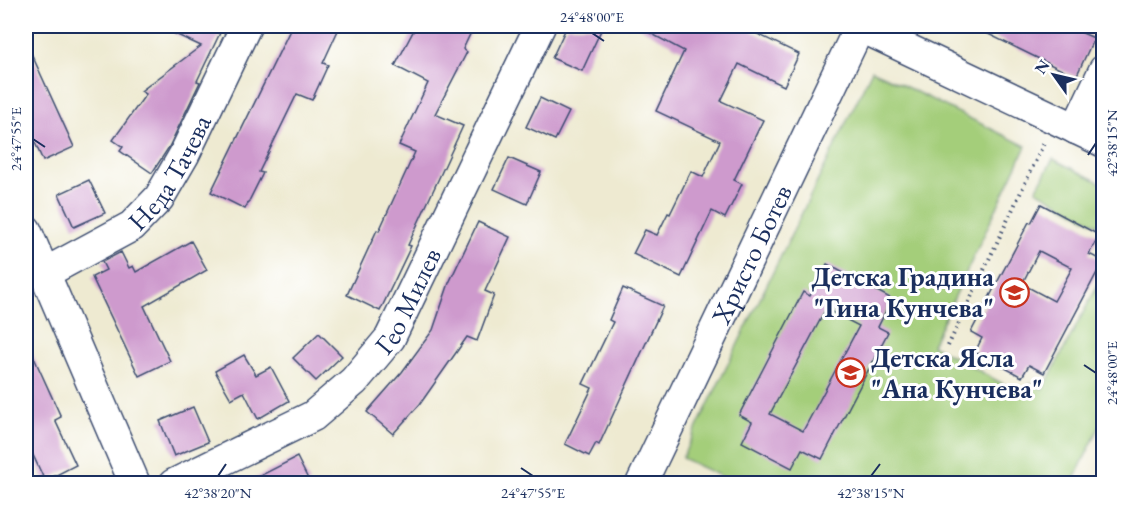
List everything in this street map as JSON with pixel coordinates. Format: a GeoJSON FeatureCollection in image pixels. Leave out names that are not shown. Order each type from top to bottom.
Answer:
{"type":"FeatureCollection","features":[{"type":"Feature","properties":{"kind":"street","name":"Неда Тачева"},"geometry":{"type":"LineString","coordinates":[[45,273],[132,226],[159,198],[184,155],[246,26]]}},
{"type":"Feature","properties":{"kind":"street","name":"Гео Милев"},"geometry":{"type":"LineString","coordinates":[[174,483],[313,416],[354,381],[390,338],[540,26]]}},
{"type":"Feature","properties":{"kind":"street"},"geometry":{"type":"LineString","coordinates":[[860,26],[1104,142]]}},
{"type":"Feature","properties":{"kind":"street","name":"Христо Ботев"},"geometry":{"type":"LineString","coordinates":[[641,483],[860,26]]}},
{"type":"Feature","properties":{"kind":"street"},"geometry":{"type":"LineString","coordinates":[[1066,124],[1104,70]]}},
{"type":"Feature","properties":{"kind":"street"},"geometry":{"type":"LineString","coordinates":[[26,230],[135,483]]}},
{"type":"Feature","properties":{"kind":"path"},"geometry":{"type":"LineString","coordinates":[[948,346],[1066,124]]}},
{"type":"Feature","properties":{"kind":"green space"},"geometry":{"type":"Polygon","coordinates":[[[872,70],[1026,146],[932,345],[1023,395],[1031,383],[1043,389],[1103,275],[1103,420],[1072,483],[735,483],[682,458],[872,70]]]}},
{"type":"Feature","properties":{"kind":"green space"},"geometry":{"type":"Polygon","coordinates":[[[1053,159],[1103,184],[1103,228],[1036,190],[1053,159]]]}},
{"type":"Feature","properties":{"kind":"building"},"geometry":{"type":"Polygon","coordinates":[[[158,26],[217,26],[215,32],[221,31],[169,147],[152,173],[120,151],[123,147],[113,140],[146,94],[141,91],[201,46],[158,26]]]}},
{"type":"Feature","properties":{"kind":"building"},"geometry":{"type":"Polygon","coordinates":[[[292,26],[340,26],[323,63],[328,65],[312,100],[297,94],[259,172],[263,173],[245,209],[211,192],[292,26]]]}},
{"type":"Feature","properties":{"kind":"building"},"geometry":{"type":"Polygon","coordinates":[[[416,26],[474,26],[463,49],[467,52],[435,114],[463,126],[380,311],[347,295],[415,152],[399,145],[428,83],[395,66],[416,26]]]}},
{"type":"Feature","properties":{"kind":"building"},"geometry":{"type":"Polygon","coordinates":[[[567,26],[603,26],[582,71],[552,58],[567,26]]]}},
{"type":"Feature","properties":{"kind":"building"},"geometry":{"type":"Polygon","coordinates":[[[637,26],[741,26],[799,54],[784,86],[739,64],[721,101],[763,120],[734,180],[742,184],[725,218],[712,211],[681,277],[633,254],[645,230],[657,235],[691,171],[703,177],[720,141],[656,111],[684,51],[637,26]]]}},
{"type":"Feature","properties":{"kind":"building"},"geometry":{"type":"Polygon","coordinates":[[[972,26],[1066,26],[1094,38],[1076,77],[972,26]]]}},
{"type":"Feature","properties":{"kind":"building"},"geometry":{"type":"Polygon","coordinates":[[[26,42],[74,147],[43,161],[26,122],[26,42]]]}},
{"type":"Feature","properties":{"kind":"building"},"geometry":{"type":"Polygon","coordinates":[[[540,98],[569,112],[555,140],[526,127],[540,98]]]}},
{"type":"Feature","properties":{"kind":"building"},"geometry":{"type":"Polygon","coordinates":[[[509,158],[541,172],[527,204],[494,189],[509,158]]]}},
{"type":"Feature","properties":{"kind":"building"},"geometry":{"type":"Polygon","coordinates":[[[89,180],[105,213],[74,227],[59,194],[89,180]]]}},
{"type":"Feature","properties":{"kind":"building","name":"Детска Градина \"Гина Кунчева\""},"geometry":{"type":"Polygon","coordinates":[[[1041,204],[1099,235],[1089,254],[1103,261],[1044,373],[1029,365],[1022,377],[975,352],[982,338],[971,332],[1029,222],[1031,223],[1041,204]],[[1039,251],[1022,284],[1054,301],[1072,268],[1039,251]]]}},
{"type":"Feature","properties":{"kind":"building"},"geometry":{"type":"Polygon","coordinates":[[[478,222],[510,237],[485,291],[494,295],[477,341],[467,337],[420,404],[393,434],[367,412],[402,372],[433,330],[449,283],[478,222]]]}},
{"type":"Feature","properties":{"kind":"building"},"geometry":{"type":"Polygon","coordinates":[[[191,241],[207,270],[144,306],[170,361],[139,376],[92,277],[106,270],[102,262],[121,252],[129,268],[133,266],[136,272],[191,241]]]}},
{"type":"Feature","properties":{"kind":"building","name":"Детска Ясла \"Ана Кунчева\""},"geometry":{"type":"Polygon","coordinates":[[[827,264],[892,299],[878,327],[888,332],[822,459],[802,449],[792,468],[742,442],[752,422],[739,415],[803,292],[810,296],[827,264]],[[826,309],[770,414],[803,431],[859,326],[826,309]]]}},
{"type":"Feature","properties":{"kind":"building"},"geometry":{"type":"Polygon","coordinates":[[[623,288],[663,306],[599,445],[596,443],[589,456],[565,444],[592,388],[583,384],[613,322],[609,320],[623,288]]]}},
{"type":"Feature","properties":{"kind":"building"},"geometry":{"type":"Polygon","coordinates":[[[319,333],[342,356],[316,381],[293,358],[319,333]]]}},
{"type":"Feature","properties":{"kind":"building"},"geometry":{"type":"Polygon","coordinates":[[[26,340],[61,417],[55,420],[76,465],[45,481],[26,440],[26,340]]]}},
{"type":"Feature","properties":{"kind":"building"},"geometry":{"type":"Polygon","coordinates":[[[244,355],[256,375],[271,367],[289,401],[258,419],[244,392],[231,399],[215,371],[244,355]]]}},
{"type":"Feature","properties":{"kind":"building"},"geometry":{"type":"Polygon","coordinates":[[[193,407],[208,442],[174,456],[160,421],[193,407]]]}},
{"type":"Feature","properties":{"kind":"building"},"geometry":{"type":"Polygon","coordinates":[[[297,457],[310,483],[246,483],[297,457]]]}},
{"type":"Feature","properties":{"kind":"place","name":"Детска Градина \"Гина Кунчева\""},"geometry":{"type":"Point","coordinates":[1015,292]}},
{"type":"Feature","properties":{"kind":"place","name":"Детска Ясла \"Ана Кунчева\""},"geometry":{"type":"Point","coordinates":[850,373]}}]}
